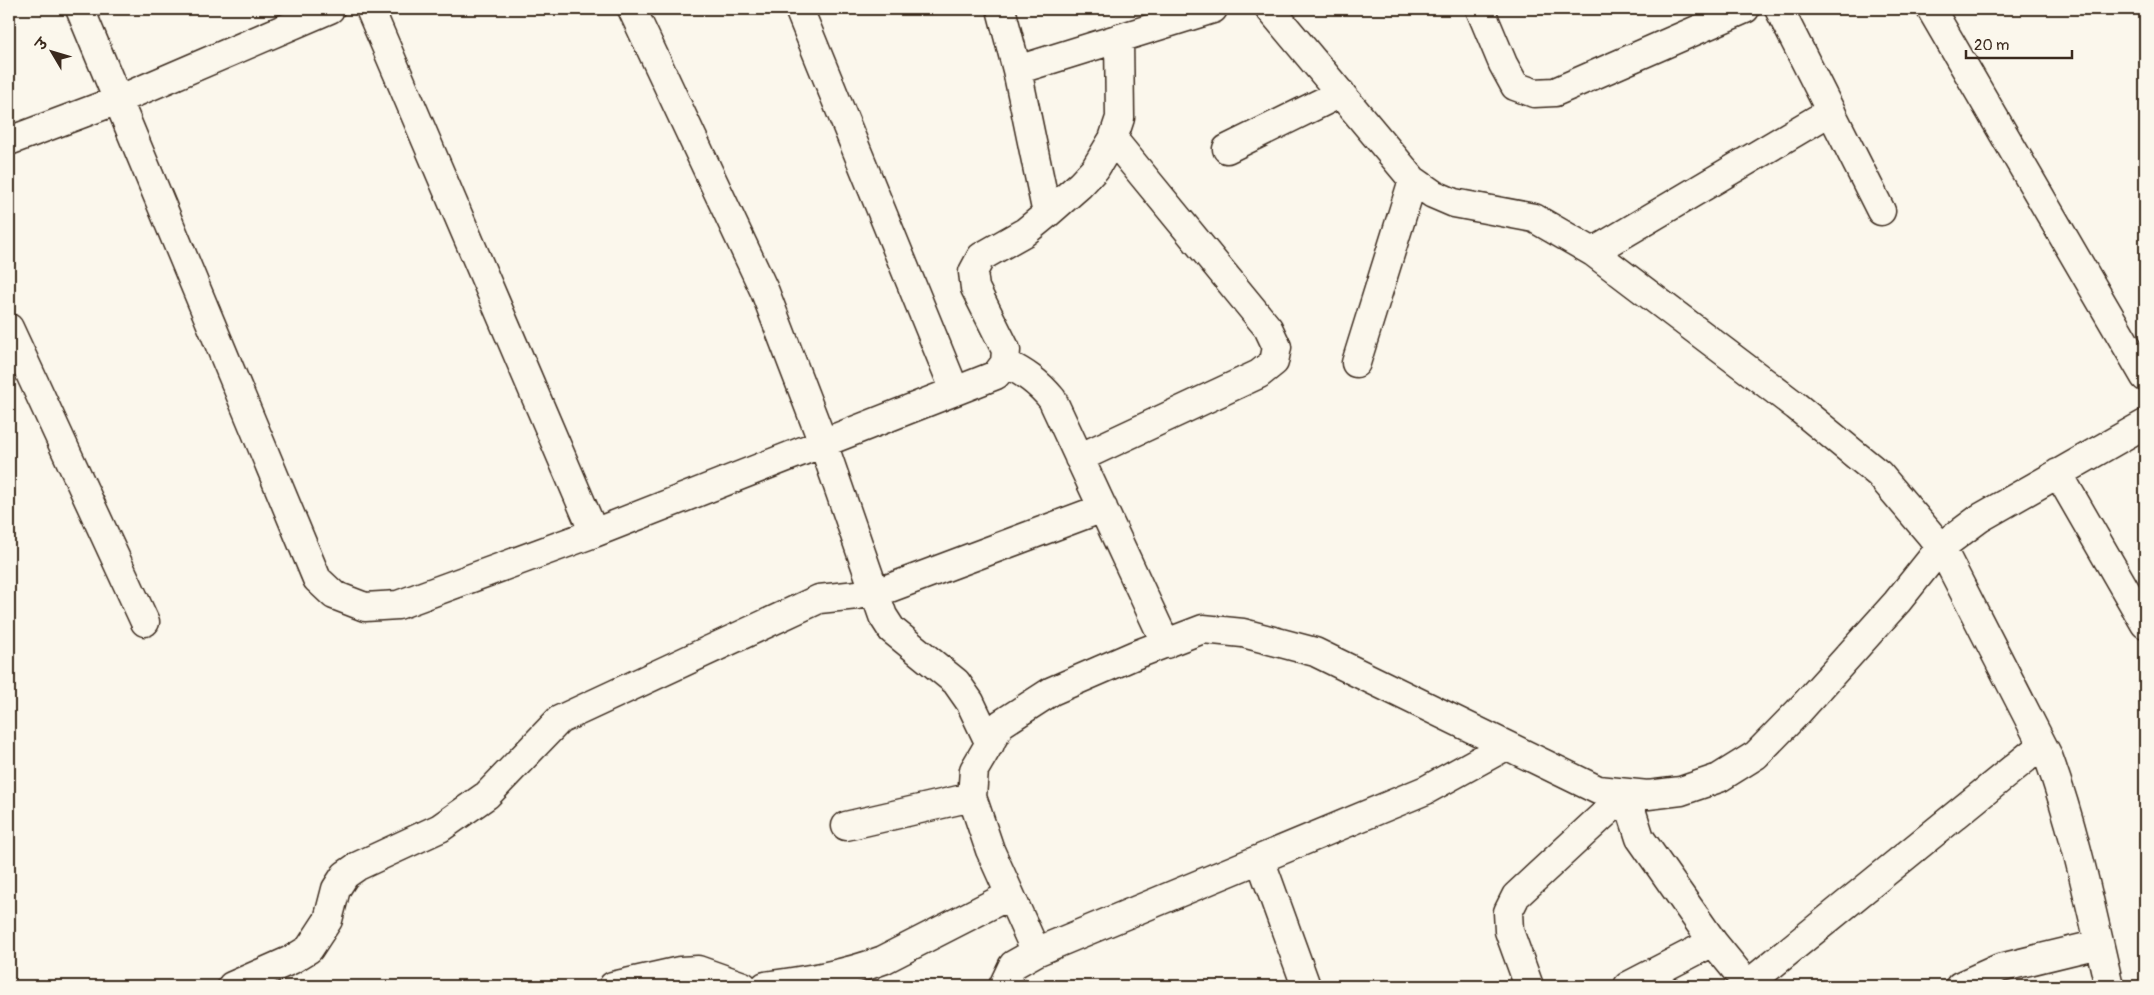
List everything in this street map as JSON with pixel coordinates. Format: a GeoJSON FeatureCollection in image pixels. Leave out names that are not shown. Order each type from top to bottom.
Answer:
{"type":"FeatureCollection","features":[{"type":"Feature","properties":{"kind":"street"},"geometry":{"type":"LineString","coordinates":[[80,9],[317,579],[334,595],[365,607],[398,605],[594,533],[996,375],[1006,363],[1006,350],[975,288],[973,272],[981,257],[1025,232],[1095,169],[1113,139],[1120,118],[1119,38]]}},
{"type":"Feature","properties":{"kind":"street"},"geometry":{"type":"LineString","coordinates":[[9,141],[118,100],[330,9]]}},
{"type":"Feature","properties":{"kind":"street"},"geometry":{"type":"LineString","coordinates":[[370,9],[594,533]]}},
{"type":"Feature","properties":{"kind":"street"},"geometry":{"type":"LineString","coordinates":[[632,9],[765,292],[824,442],[883,616],[892,630],[956,682],[970,702],[990,744]]}},
{"type":"Feature","properties":{"kind":"street"},"geometry":{"type":"LineString","coordinates":[[799,9],[954,391]]}},
{"type":"Feature","properties":{"kind":"street"},"geometry":{"type":"LineString","coordinates":[[1001,9],[1017,70],[1047,214]]}},
{"type":"Feature","properties":{"kind":"street"},"geometry":{"type":"LineString","coordinates":[[1017,70],[1213,9]]}},
{"type":"Feature","properties":{"kind":"street"},"geometry":{"type":"LineString","coordinates":[[1270,9],[1413,180],[1433,194],[1454,203],[1534,218],[1594,252],[1796,406],[1879,474],[1941,548],[2042,745],[2059,786],[2109,986]]}},
{"type":"Feature","properties":{"kind":"street"},"geometry":{"type":"LineString","coordinates":[[1480,9],[1515,86],[1534,93],[1555,92],[1731,11]]}},
{"type":"Feature","properties":{"kind":"street"},"geometry":{"type":"LineString","coordinates":[[1779,9],[1881,211]]}},
{"type":"Feature","properties":{"kind":"street"},"geometry":{"type":"LineString","coordinates":[[1931,9],[2145,377]]}},
{"type":"Feature","properties":{"kind":"street"},"geometry":{"type":"LineString","coordinates":[[1227,149],[1341,94]]}},
{"type":"Feature","properties":{"kind":"street"},"geometry":{"type":"LineString","coordinates":[[1594,252],[1830,111]]}},
{"type":"Feature","properties":{"kind":"street"},"geometry":{"type":"LineString","coordinates":[[1079,458],[1259,374],[1274,362],[1277,347],[1268,328],[1113,139]]}},
{"type":"Feature","properties":{"kind":"street"},"geometry":{"type":"LineString","coordinates":[[1356,363],[1413,180]]}},
{"type":"Feature","properties":{"kind":"street"},"geometry":{"type":"LineString","coordinates":[[9,328],[145,622]]}},
{"type":"Feature","properties":{"kind":"street"},"geometry":{"type":"LineString","coordinates":[[1006,363],[1030,376],[1052,399],[1166,644]]}},
{"type":"Feature","properties":{"kind":"street"},"geometry":{"type":"LineString","coordinates":[[1036,952],[990,850],[972,796],[974,770],[1001,724],[1052,690],[1203,630],[1243,633],[1315,652],[1598,790],[1648,795],[1681,791],[1719,778],[1756,755],[1812,697],[1898,602],[1941,548],[1980,518],[2145,424]]}},
{"type":"Feature","properties":{"kind":"street"},"geometry":{"type":"LineString","coordinates":[[2058,473],[2145,624]]}},
{"type":"Feature","properties":{"kind":"street"},"geometry":{"type":"LineString","coordinates":[[232,986],[292,960],[309,949],[328,920],[336,889],[346,875],[358,866],[440,828],[488,795],[559,720],[819,599],[874,592],[1103,508]]}},
{"type":"Feature","properties":{"kind":"street"},"geometry":{"type":"LineString","coordinates":[[1626,794],[1640,838],[1713,942],[1748,985],[2042,745]]}},
{"type":"Feature","properties":{"kind":"street"},"geometry":{"type":"LineString","coordinates":[[1003,986],[1013,965],[1036,952],[1426,790],[1506,746]]}},
{"type":"Feature","properties":{"kind":"street"},"geometry":{"type":"LineString","coordinates":[[1530,986],[1509,931],[1508,912],[1516,896],[1626,794]]}},
{"type":"Feature","properties":{"kind":"street"},"geometry":{"type":"LineString","coordinates":[[846,826],[972,796]]}},
{"type":"Feature","properties":{"kind":"street"},"geometry":{"type":"LineString","coordinates":[[1260,859],[1306,986]]}},
{"type":"Feature","properties":{"kind":"street"},"geometry":{"type":"LineString","coordinates":[[765,986],[831,977],[883,960],[1010,895]]}},
{"type":"Feature","properties":{"kind":"street"},"geometry":{"type":"LineString","coordinates":[[1628,986],[1713,942]]}},
{"type":"Feature","properties":{"kind":"street"},"geometry":{"type":"LineString","coordinates":[[1960,986],[2000,968],[2099,944]]}},
{"type":"Feature","properties":{"kind":"street"},"geometry":{"type":"LineString","coordinates":[[613,986],[680,971],[698,970],[743,986]]}}]}
